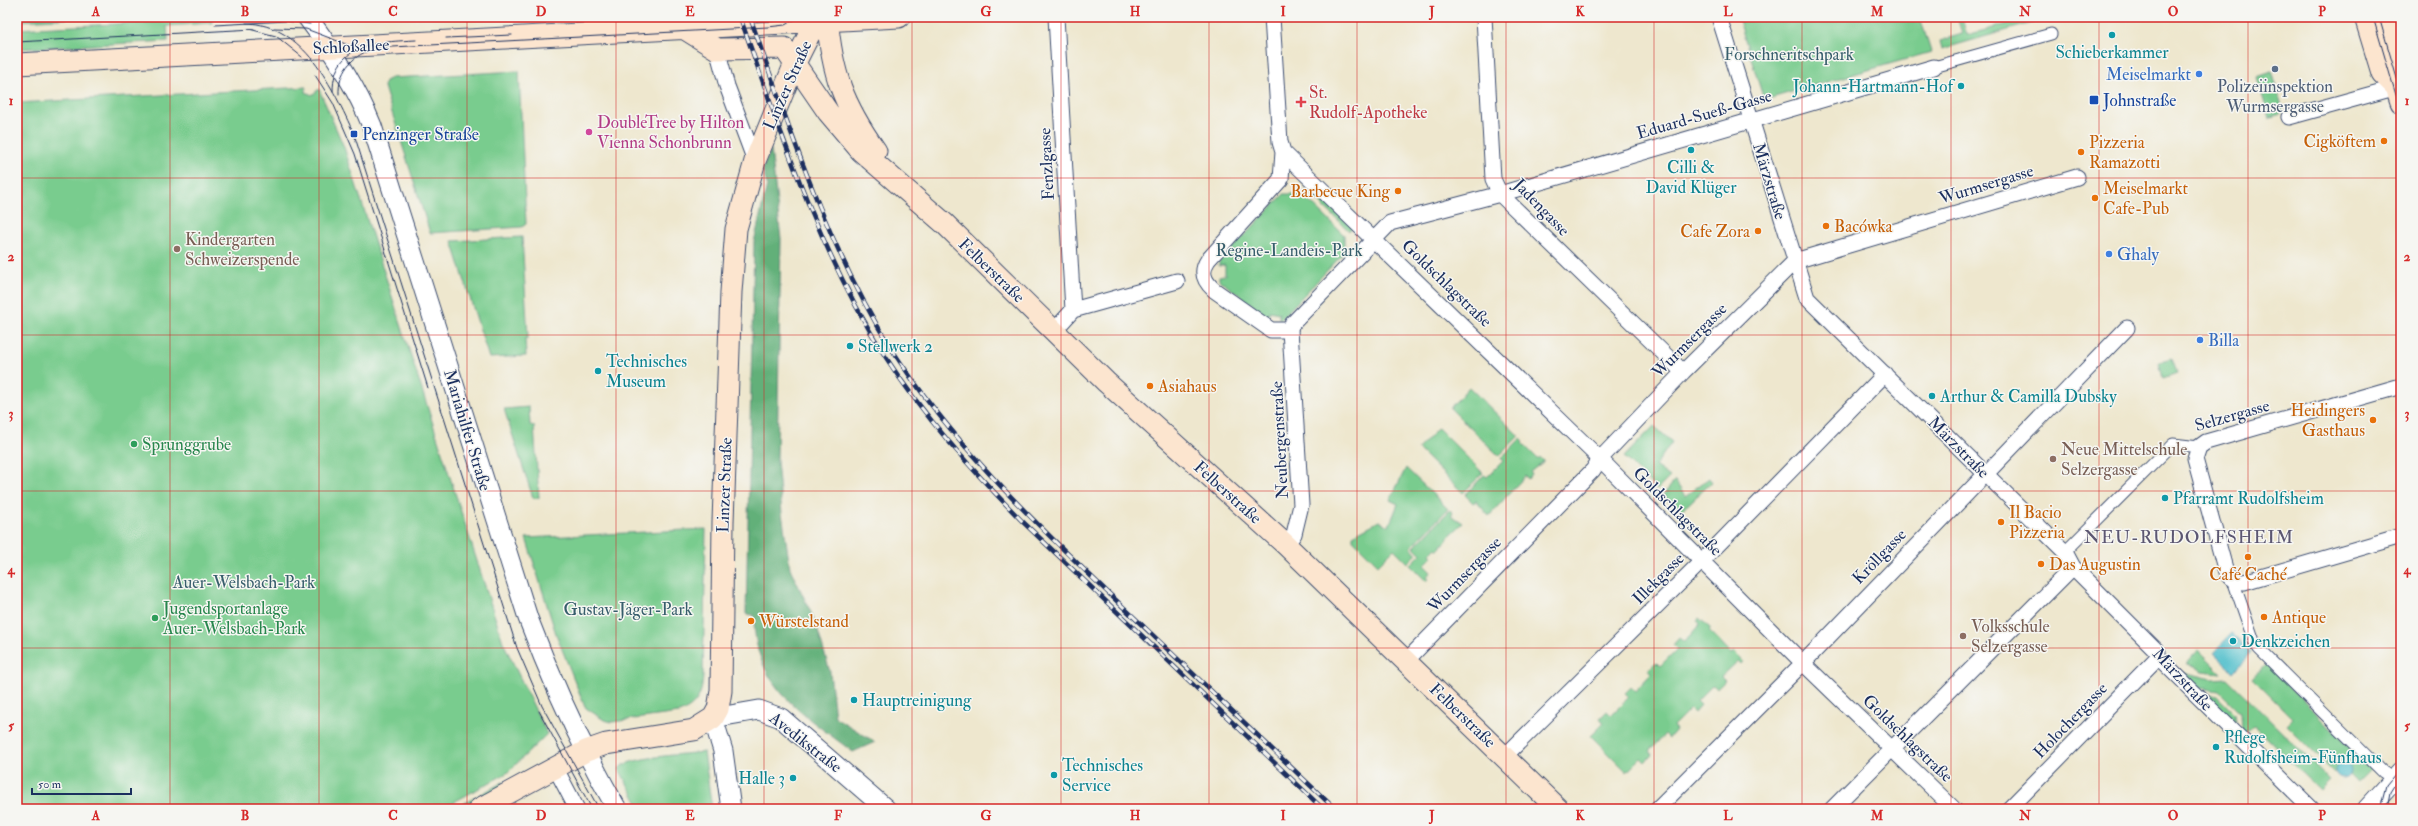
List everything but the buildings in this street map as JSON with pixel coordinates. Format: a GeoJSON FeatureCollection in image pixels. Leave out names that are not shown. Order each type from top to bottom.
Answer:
{"type":"FeatureCollection","features":[{"type":"Feature","properties":{"kind":"main road"},"geometry":{"type":"LineString","coordinates":[[827,19],[899,17]]}},
{"type":"Feature","properties":{"kind":"main road"},"geometry":{"type":"LineString","coordinates":[[2365,17],[2382,73],[2399,92]]}},
{"type":"Feature","properties":{"kind":"main road"},"geometry":{"type":"LineString","coordinates":[[2386,17],[2400,68],[2399,92]]}},
{"type":"Feature","properties":{"kind":"main road","name":"Schloßallee"},"geometry":{"type":"LineString","coordinates":[[17,64],[686,29],[827,19]]}},
{"type":"Feature","properties":{"kind":"main road","name":"Linzer Straße"},"geometry":{"type":"LineString","coordinates":[[713,718],[718,709],[721,691],[723,522],[731,292],[736,229],[755,160],[795,63],[810,32],[827,19]]}},
{"type":"Feature","properties":{"kind":"main road","name":"Felberstraße"},"geometry":{"type":"LineString","coordinates":[[827,19],[832,62],[848,107],[894,178]]}},
{"type":"Feature","properties":{"kind":"main road"},"geometry":{"type":"LineString","coordinates":[[686,29],[717,49],[784,48],[795,63]]}},
{"type":"Feature","properties":{"kind":"main road","name":"Felberstraße"},"geometry":{"type":"LineString","coordinates":[[795,63],[828,112],[861,151],[894,178],[945,224],[1106,382],[1286,545],[1407,660],[1558,809]]}},
{"type":"Feature","properties":{"kind":"main road"},"geometry":{"type":"LineString","coordinates":[[479,809],[586,751],[606,744],[694,730],[713,718]]}},
{"type":"Feature","properties":{"kind":"street"},"geometry":{"type":"LineString","coordinates":[[307,17],[330,48]]}},
{"type":"Feature","properties":{"kind":"street","name":"Fenzlgasse"},"geometry":{"type":"LineString","coordinates":[[1056,17],[1073,310]]}},
{"type":"Feature","properties":{"kind":"street"},"geometry":{"type":"LineString","coordinates":[[1272,17],[1280,142],[1283,152],[1282,173],[1278,183],[1208,260],[1203,274],[1207,283],[1214,290],[1271,330],[1290,330]]}},
{"type":"Feature","properties":{"kind":"street","name":"Jadengasse"},"geometry":{"type":"LineString","coordinates":[[1484,17],[1493,179],[1500,194],[1683,372]]}},
{"type":"Feature","properties":{"kind":"street","name":"Märzstraße"},"geometry":{"type":"LineString","coordinates":[[1719,17],[1806,298],[2065,552],[2073,567],[2158,652],[2158,657],[2312,809]]}},
{"type":"Feature","properties":{"kind":"street","name":"Eduard-Sueß-Gasse"},"geometry":{"type":"LineString","coordinates":[[1290,330],[1292,324],[1390,223],[1500,194],[2051,34]]}},
{"type":"Feature","properties":{"kind":"street","name":"Mariahilfer Straße"},"geometry":{"type":"LineString","coordinates":[[330,48],[362,101],[372,126],[528,618],[551,678],[586,751],[617,809]]}},
{"type":"Feature","properties":{"kind":"street","name":"Linzer Straße"},"geometry":{"type":"LineString","coordinates":[[717,49],[727,86],[755,160]]}},
{"type":"Feature","properties":{"kind":"street"},"geometry":{"type":"LineString","coordinates":[[2289,117],[2399,92]]}},
{"type":"Feature","properties":{"kind":"street","name":"Goldschlagstraße"},"geometry":{"type":"LineString","coordinates":[[1283,152],[1600,459],[1803,663],[1893,748],[1954,809]]}},
{"type":"Feature","properties":{"kind":"street","name":"Wurmsergasse"},"geometry":{"type":"LineString","coordinates":[[1407,660],[1587,475],[1600,459],[1683,372],[1795,261],[2078,177]]}},
{"type":"Feature","properties":{"kind":"street"},"geometry":{"type":"LineString","coordinates":[[1054,331],[1073,310],[1177,281]]}},
{"type":"Feature","properties":{"kind":"street","name":"Kröllgasse"},"geometry":{"type":"LineString","coordinates":[[1657,809],[1803,663],[1985,472],[2127,328]]}},
{"type":"Feature","properties":{"kind":"street","name":"Neubergenstraße"},"geometry":{"type":"LineString","coordinates":[[1286,545],[1294,534],[1301,505],[1290,330]]}},
{"type":"Feature","properties":{"kind":"street","name":"Illekgasse"},"geometry":{"type":"LineString","coordinates":[[1505,756],[1701,562],[1885,374]]}},
{"type":"Feature","properties":{"kind":"street","name":"Selzergasse"},"geometry":{"type":"LineString","coordinates":[[2065,552],[2173,444],[2199,447],[2216,438],[2401,386]]}},
{"type":"Feature","properties":{"kind":"street"},"geometry":{"type":"LineString","coordinates":[[2199,447],[2195,459],[2226,572],[2230,579],[2241,582]]}},
{"type":"Feature","properties":{"kind":"street"},"geometry":{"type":"LineString","coordinates":[[2367,809],[2397,776],[2383,772],[2259,649],[2254,642],[2235,586],[2241,582],[2401,536]]}},
{"type":"Feature","properties":{"kind":"street"},"geometry":{"type":"LineString","coordinates":[[1832,809],[2073,567]]}},
{"type":"Feature","properties":{"kind":"street","name":"Holochergasse"},"geometry":{"type":"LineString","coordinates":[[2010,809],[2158,657]]}},
{"type":"Feature","properties":{"kind":"street","name":"Avedikstraße"},"geometry":{"type":"LineString","coordinates":[[713,718],[759,710],[776,716],[886,809]]}},
{"type":"Feature","properties":{"kind":"street"},"geometry":{"type":"LineString","coordinates":[[713,718],[723,751],[731,809]]}},
{"type":"Feature","properties":{"kind":"street"},"geometry":{"type":"LineString","coordinates":[[555,767],[577,809]]}},
{"type":"Feature","properties":{"kind":"green space"},"geometry":{"type":"Polygon","coordinates":[[[17,17],[95,17],[17,21],[17,17]]]}},
{"type":"Feature","properties":{"kind":"green space","name":"Forschneritschpark"},"geometry":{"type":"Polygon","coordinates":[[[1738,17],[1920,17],[1931,52],[1764,100],[1738,17]]]}},
{"type":"Feature","properties":{"kind":"green space"},"geometry":{"type":"Polygon","coordinates":[[[2014,17],[2046,17],[2046,19],[1942,49],[1940,41],[1962,34],[1958,20],[1962,19],[1967,35],[2015,22],[2014,17]]]}},
{"type":"Feature","properties":{"kind":"green space"},"geometry":{"type":"Polygon","coordinates":[[[212,19],[212,23],[167,26],[168,41],[17,49],[17,29],[212,19]]]}},
{"type":"Feature","properties":{"kind":"green space"},"geometry":{"type":"Polygon","coordinates":[[[519,71],[526,224],[522,227],[430,233],[384,87],[385,81],[391,78],[519,71]]]}},
{"type":"Feature","properties":{"kind":"green space"},"geometry":{"type":"Polygon","coordinates":[[[2272,72],[2284,113],[2269,118],[2257,77],[2272,72]]]}},
{"type":"Feature","properties":{"kind":"green space","name":"Auer-Welsbach-Park"},"geometry":{"type":"Polygon","coordinates":[[[306,87],[306,92],[312,95],[319,89],[344,147],[503,642],[547,734],[507,773],[441,809],[17,809],[17,103],[306,87]]]}},
{"type":"Feature","properties":{"kind":"green space"},"geometry":{"type":"Polygon","coordinates":[[[771,149],[781,239],[777,461],[782,513],[790,568],[815,621],[830,672],[835,717],[875,742],[853,752],[816,725],[784,696],[772,680],[762,661],[756,640],[754,615],[746,614],[754,242],[767,185],[763,171],[764,165],[771,149]]]}},
{"type":"Feature","properties":{"kind":"green space"},"geometry":{"type":"Polygon","coordinates":[[[1310,186],[1352,227],[1349,231],[1306,189],[1310,186]]]}},
{"type":"Feature","properties":{"kind":"green space","name":"Regine-Landeis-Park"},"geometry":{"type":"Polygon","coordinates":[[[1284,194],[1302,194],[1344,235],[1344,253],[1281,319],[1279,318],[1279,313],[1269,311],[1269,315],[1266,315],[1219,280],[1219,276],[1225,275],[1225,265],[1219,266],[1219,262],[1284,194]]]}},
{"type":"Feature","properties":{"kind":"green space"},"geometry":{"type":"Polygon","coordinates":[[[522,237],[528,338],[525,338],[526,356],[489,358],[452,241],[522,237]]]}},
{"type":"Feature","properties":{"kind":"green space"},"geometry":{"type":"Polygon","coordinates":[[[2172,359],[2177,373],[2163,378],[2159,363],[2172,359]]]}},
{"type":"Feature","properties":{"kind":"green space"},"geometry":{"type":"Polygon","coordinates":[[[1469,387],[1519,436],[1499,456],[1450,408],[1469,387]]]}},
{"type":"Feature","properties":{"kind":"green space"},"geometry":{"type":"Polygon","coordinates":[[[529,407],[530,425],[534,426],[539,498],[533,498],[504,409],[529,407]]]}},
{"type":"Feature","properties":{"kind":"green space"},"geometry":{"type":"Polygon","coordinates":[[[1654,426],[1672,442],[1655,466],[1670,477],[1657,490],[1624,457],[1654,426]]]}},
{"type":"Feature","properties":{"kind":"green space"},"geometry":{"type":"Polygon","coordinates":[[[1438,428],[1483,473],[1463,493],[1418,449],[1438,428]]]}},
{"type":"Feature","properties":{"kind":"green space"},"geometry":{"type":"Polygon","coordinates":[[[1521,438],[1524,441],[1522,443],[1538,459],[1540,457],[1544,461],[1530,472],[1532,474],[1528,479],[1525,476],[1489,516],[1476,501],[1473,503],[1465,495],[1484,475],[1487,477],[1503,461],[1501,458],[1521,438]]]}},
{"type":"Feature","properties":{"kind":"green space"},"geometry":{"type":"Polygon","coordinates":[[[1406,468],[1448,509],[1411,547],[1417,554],[1408,563],[1394,549],[1378,565],[1353,540],[1353,535],[1379,521],[1389,526],[1398,504],[1390,500],[1406,468]]]}},
{"type":"Feature","properties":{"kind":"green space"},"geometry":{"type":"Polygon","coordinates":[[[1709,478],[1712,482],[1680,512],[1663,495],[1675,481],[1685,496],[1709,478]]]}},
{"type":"Feature","properties":{"kind":"green space"},"geometry":{"type":"Polygon","coordinates":[[[1450,510],[1453,513],[1451,515],[1463,523],[1447,538],[1448,539],[1438,550],[1436,548],[1430,554],[1432,557],[1424,565],[1431,572],[1427,577],[1429,579],[1426,581],[1410,565],[1421,554],[1414,547],[1450,510]]]}},
{"type":"Feature","properties":{"kind":"green space","name":"Gustav-Jäger-Park"},"geometry":{"type":"Polygon","coordinates":[[[706,529],[703,676],[700,694],[690,707],[679,713],[612,722],[604,720],[586,708],[583,702],[556,634],[526,538],[706,529]]]}},
{"type":"Feature","properties":{"kind":"green space"},"geometry":{"type":"Polygon","coordinates":[[[1699,618],[1711,629],[1709,631],[1731,654],[1734,652],[1743,661],[1741,664],[1738,661],[1721,677],[1725,681],[1717,689],[1713,685],[1697,701],[1701,705],[1694,713],[1690,709],[1673,726],[1676,730],[1669,738],[1665,734],[1649,751],[1652,755],[1645,762],[1641,758],[1627,772],[1591,736],[1604,723],[1600,718],[1607,711],[1611,715],[1629,697],[1625,693],[1631,687],[1635,691],[1652,673],[1649,669],[1656,662],[1660,666],[1677,649],[1673,645],[1679,638],[1684,642],[1700,624],[1697,620],[1699,618]]]}},
{"type":"Feature","properties":{"kind":"green space"},"geometry":{"type":"Polygon","coordinates":[[[2199,651],[2221,673],[2203,671],[2186,663],[2199,651]]]}},
{"type":"Feature","properties":{"kind":"green space"},"geometry":{"type":"Polygon","coordinates":[[[2266,664],[2372,769],[2358,783],[2350,775],[2351,772],[2341,763],[2336,767],[2335,774],[2286,725],[2293,718],[2253,678],[2266,664]]]}},
{"type":"Feature","properties":{"kind":"green space"},"geometry":{"type":"Polygon","coordinates":[[[2183,672],[2212,679],[2227,678],[2330,780],[2320,790],[2254,725],[2244,735],[2241,732],[2240,712],[2219,691],[2195,687],[2183,672]]]}},
{"type":"Feature","properties":{"kind":"green space"},"geometry":{"type":"Polygon","coordinates":[[[2206,695],[2217,696],[2234,713],[2235,723],[2206,695]]]}},
{"type":"Feature","properties":{"kind":"green space"},"geometry":{"type":"Polygon","coordinates":[[[704,752],[712,809],[641,809],[619,769],[624,765],[645,759],[704,752]]]}},
{"type":"Feature","properties":{"kind":"green space"},"geometry":{"type":"Polygon","coordinates":[[[503,782],[503,785],[480,800],[467,806],[454,809],[503,782]]]}},
{"type":"Feature","properties":{"kind":"water"},"geometry":{"type":"Polygon","coordinates":[[[2232,633],[2251,653],[2233,672],[2213,653],[2232,633]]]}},
{"type":"Feature","properties":{"kind":"water"},"geometry":{"type":"Polygon","coordinates":[[[2340,763],[2346,763],[2351,768],[2349,777],[2346,779],[2340,779],[2335,774],[2335,768],[2340,763]]]}},
{"type":"Feature","properties":{"kind":"tram line"},"geometry":{"type":"LineString","coordinates":[[750,22],[773,21],[786,17]]}},
{"type":"Feature","properties":{"kind":"tram line"},"geometry":{"type":"LineString","coordinates":[[274,28],[306,29],[351,46],[374,48],[768,27],[785,25],[799,17]]}},
{"type":"Feature","properties":{"kind":"tram line"},"geometry":{"type":"LineString","coordinates":[[2373,17],[2401,112]]}},
{"type":"Feature","properties":{"kind":"tram line"},"geometry":{"type":"LineString","coordinates":[[2379,17],[2401,92]]}},
{"type":"Feature","properties":{"kind":"tram line"},"geometry":{"type":"LineString","coordinates":[[215,25],[286,21],[310,24]]}},
{"type":"Feature","properties":{"kind":"tram line"},"geometry":{"type":"LineString","coordinates":[[246,23],[266,26],[284,34],[300,46],[326,79],[354,134],[517,648],[542,706],[599,809]]}},
{"type":"Feature","properties":{"kind":"tram line"},"geometry":{"type":"LineString","coordinates":[[249,29],[276,36],[302,57]]}},
{"type":"Feature","properties":{"kind":"tram line"},"geometry":{"type":"LineString","coordinates":[[17,42],[254,29]]}},
{"type":"Feature","properties":{"kind":"tram line"},"geometry":{"type":"LineString","coordinates":[[446,38],[512,35]]}},
{"type":"Feature","properties":{"kind":"tram line"},"geometry":{"type":"LineString","coordinates":[[333,91],[335,75],[341,63],[350,54],[361,48],[374,44],[416,40]]}},
{"type":"Feature","properties":{"kind":"tram line"},"geometry":{"type":"LineString","coordinates":[[339,94],[339,86],[343,72],[347,66],[357,56],[371,50]]}},
{"type":"Feature","properties":{"kind":"tram line"},"geometry":{"type":"LineString","coordinates":[[315,75],[333,103],[355,154],[428,388]]}},
{"type":"Feature","properties":{"kind":"tram line"},"geometry":{"type":"LineString","coordinates":[[539,711],[592,809]]}},
{"type":"Feature","properties":{"kind":"tram line"},"geometry":{"type":"LineString","coordinates":[[2380,809],[2386,785],[2401,767]]}},
{"type":"Feature","properties":{"kind":"tram line"},"geometry":{"type":"LineString","coordinates":[[2387,809],[2390,792],[2401,775]]}},
{"type":"Feature","properties":{"kind":"railway"},"geometry":{"type":"LineString","coordinates":[[740,17],[786,147],[821,233],[840,275],[862,316],[900,379],[949,442],[1022,521],[1323,809]]}},
{"type":"Feature","properties":{"kind":"railway"},"geometry":{"type":"LineString","coordinates":[[750,17],[811,185],[846,267],[889,345],[914,381],[940,416],[968,449],[997,482],[1057,544],[1335,809]]}},
{"type":"Feature","properties":{"kind":"place","name":"Schieberkammer"},"geometry":{"type":"Point","coordinates":[2112,35]}},
{"type":"Feature","properties":{"kind":"place","name":"Polizeiinspektion Wurmsergasse"},"geometry":{"type":"Point","coordinates":[2275,69]}},
{"type":"Feature","properties":{"kind":"place","name":"Meiselmarkt"},"geometry":{"type":"Point","coordinates":[2199,74]}},
{"type":"Feature","properties":{"kind":"place","name":"Johann-Hartmann-Hof"},"geometry":{"type":"Point","coordinates":[1961,86]}},
{"type":"Feature","properties":{"kind":"place","name":"Johnstraße"},"geometry":{"type":"Point","coordinates":[2094,100]}},
{"type":"Feature","properties":{"kind":"place","name":"St. Rudolf-Apotheke"},"geometry":{"type":"Point","coordinates":[1301,102]}},
{"type":"Feature","properties":{"kind":"place","name":"DoubleTree by Hilton Vienna Schonbrunn"},"geometry":{"type":"Point","coordinates":[589,132]}},
{"type":"Feature","properties":{"kind":"place","name":"Penzinger Straße"},"geometry":{"type":"Point","coordinates":[354,134]}},
{"type":"Feature","properties":{"kind":"place","name":"Cigköftem"},"geometry":{"type":"Point","coordinates":[2384,141]}},
{"type":"Feature","properties":{"kind":"place","name":"Cilli & David Klüger"},"geometry":{"type":"Point","coordinates":[1691,150]}},
{"type":"Feature","properties":{"kind":"place","name":"Pizzeria Ramazotti"},"geometry":{"type":"Point","coordinates":[2081,152]}},
{"type":"Feature","properties":{"kind":"place","name":"Barbecue King"},"geometry":{"type":"Point","coordinates":[1398,191]}},
{"type":"Feature","properties":{"kind":"place","name":"Meiselmarkt Cafe-Pub"},"geometry":{"type":"Point","coordinates":[2095,198]}},
{"type":"Feature","properties":{"kind":"place","name":"Bacówka"},"geometry":{"type":"Point","coordinates":[1826,226]}},
{"type":"Feature","properties":{"kind":"place","name":"Cafe Zora"},"geometry":{"type":"Point","coordinates":[1758,231]}},
{"type":"Feature","properties":{"kind":"place","name":"Kindergarten Schweizerspende"},"geometry":{"type":"Point","coordinates":[177,249]}},
{"type":"Feature","properties":{"kind":"place","name":"Ghaly"},"geometry":{"type":"Point","coordinates":[2109,254]}},
{"type":"Feature","properties":{"kind":"place","name":"Billa"},"geometry":{"type":"Point","coordinates":[2200,340]}},
{"type":"Feature","properties":{"kind":"place","name":"Stellwerk 2"},"geometry":{"type":"Point","coordinates":[850,346]}},
{"type":"Feature","properties":{"kind":"place","name":"Technisches Museum"},"geometry":{"type":"Point","coordinates":[598,371]}},
{"type":"Feature","properties":{"kind":"place","name":"Asiahaus"},"geometry":{"type":"Point","coordinates":[1150,386]}},
{"type":"Feature","properties":{"kind":"place","name":"Arthur & Camilla Dubsky"},"geometry":{"type":"Point","coordinates":[1932,396]}},
{"type":"Feature","properties":{"kind":"place","name":"Heidingers Gasthaus"},"geometry":{"type":"Point","coordinates":[2373,420]}},
{"type":"Feature","properties":{"kind":"place","name":"Sprunggrube"},"geometry":{"type":"Point","coordinates":[134,444]}},
{"type":"Feature","properties":{"kind":"place","name":"Neue Mittelschule Selzergasse"},"geometry":{"type":"Point","coordinates":[2053,459]}},
{"type":"Feature","properties":{"kind":"place","name":"Pfarramt Rudolfsheim"},"geometry":{"type":"Point","coordinates":[2165,498]}},
{"type":"Feature","properties":{"kind":"place","name":"Il Bacio Pizzeria"},"geometry":{"type":"Point","coordinates":[2001,522]}},
{"type":"Feature","properties":{"kind":"place","name":"Café Caché"},"geometry":{"type":"Point","coordinates":[2248,557]}},
{"type":"Feature","properties":{"kind":"place","name":"Das Augustin"},"geometry":{"type":"Point","coordinates":[2041,564]}},
{"type":"Feature","properties":{"kind":"place","name":"Antique"},"geometry":{"type":"Point","coordinates":[2264,617]}},
{"type":"Feature","properties":{"kind":"place","name":"Jugendsportanlage Auer-Welsbach-Park"},"geometry":{"type":"Point","coordinates":[155,618]}},
{"type":"Feature","properties":{"kind":"place","name":"Würstelstand"},"geometry":{"type":"Point","coordinates":[751,621]}},
{"type":"Feature","properties":{"kind":"place","name":"Volksschule Selzergasse"},"geometry":{"type":"Point","coordinates":[1963,636]}},
{"type":"Feature","properties":{"kind":"place","name":"Denkzeichen"},"geometry":{"type":"Point","coordinates":[2233,641]}},
{"type":"Feature","properties":{"kind":"place","name":"Hauptreinigung"},"geometry":{"type":"Point","coordinates":[854,700]}},
{"type":"Feature","properties":{"kind":"place","name":"Pflege Rudolfsheim-Fünfhaus"},"geometry":{"type":"Point","coordinates":[2216,747]}},
{"type":"Feature","properties":{"kind":"place","name":"Technisches Service"},"geometry":{"type":"Point","coordinates":[1054,775]}},
{"type":"Feature","properties":{"kind":"place","name":"Halle 3"},"geometry":{"type":"Point","coordinates":[793,778]}},
{"type":"Feature","properties":{"kind":"district","name":"NEU-RUDOLFSHEIM"},"geometry":{"type":"Point","coordinates":[2189,537]}}]}
